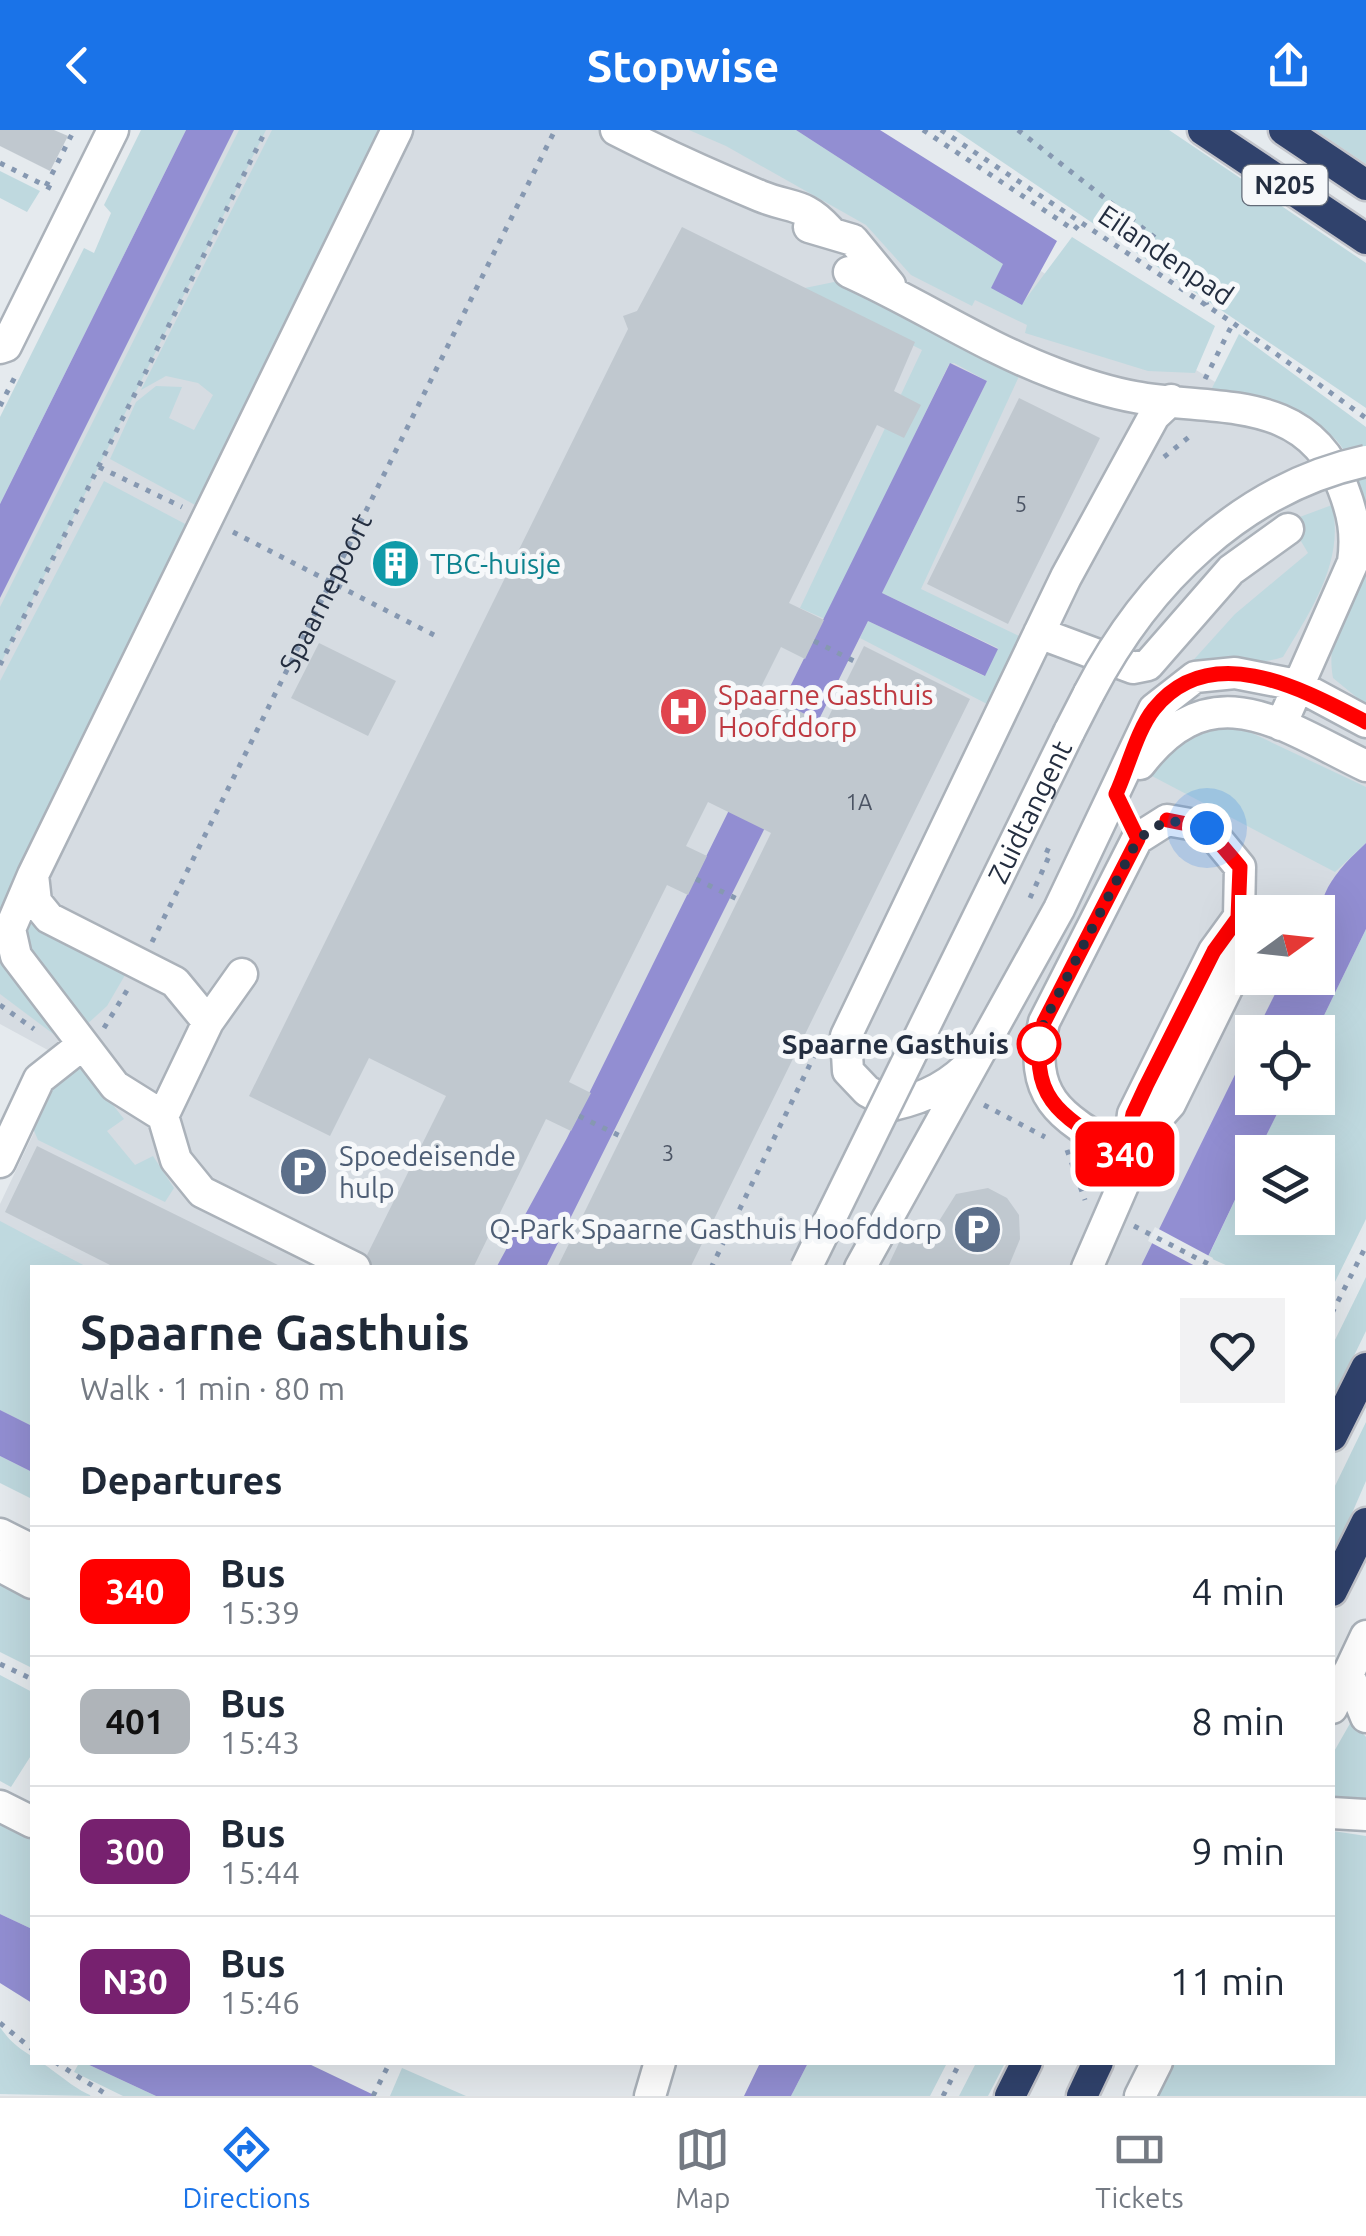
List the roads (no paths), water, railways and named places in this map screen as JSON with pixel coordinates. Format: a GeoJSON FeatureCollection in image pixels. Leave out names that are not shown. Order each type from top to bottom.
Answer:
{"type":"FeatureCollection","features":[{"type":"Feature","properties":{"kind":"highway","name":"N205"},"geometry":{"type":"LineString","coordinates":[[1204,130],[1366,239]]}},
{"type":"Feature","properties":{"kind":"highway","name":"N205"},"geometry":{"type":"LineString","coordinates":[[1284,130],[1366,185]]}},
{"type":"Feature","properties":{"kind":"highway"},"geometry":{"type":"LineString","coordinates":[[1335,1430],[1366,1368]]}},
{"type":"Feature","properties":{"kind":"highway"},"geometry":{"type":"LineString","coordinates":[[1335,1585],[1366,1524]]}},
{"type":"Feature","properties":{"kind":"highway"},"geometry":{"type":"LineString","coordinates":[[1010,2096],[1026,2065]]}},
{"type":"Feature","properties":{"kind":"highway"},"geometry":{"type":"LineString","coordinates":[[1082,2096],[1097,2065]]}},
{"type":"Feature","properties":{"kind":"street"},"geometry":{"type":"LineString","coordinates":[[0,348],[6,346],[113,130]]}},
{"type":"Feature","properties":{"kind":"street"},"geometry":{"type":"LineString","coordinates":[[349,1265],[202,1192],[176,1160],[163,1116],[115,1086],[16,956],[10,929],[398,130]]}},
{"type":"Feature","properties":{"kind":"street"},"geometry":{"type":"LineString","coordinates":[[616,130],[766,198],[791,220],[853,240],[898,294]]}},
{"type":"Feature","properties":{"kind":"street"},"geometry":{"type":"LineString","coordinates":[[850,272],[1049,371],[1137,398],[1182,391],[1272,414],[1312,439],[1336,469],[1356,536],[1352,562],[1281,725]]}},
{"type":"Feature","properties":{"kind":"street"},"geometry":{"type":"LineString","coordinates":[[974,1059],[954,1081],[920,1099],[893,1105],[867,1091],[848,1071],[846,1036],[1039,633],[1154,416],[1182,391]]}},
{"type":"Feature","properties":{"kind":"street","name":"Zuidtangent"},"geometry":{"type":"LineString","coordinates":[[807,1265],[1069,732],[1122,634],[1174,569],[1212,536],[1313,478],[1366,461]]}},
{"type":"Feature","properties":{"kind":"street"},"geometry":{"type":"LineString","coordinates":[[1039,633],[1133,668],[1148,665],[1231,570],[1288,529]]}},
{"type":"Feature","properties":{"kind":"street"},"geometry":{"type":"LineString","coordinates":[[868,1261],[956,1092],[1059,909],[1154,709],[1196,677],[1235,673],[1296,686],[1366,722]]}},
{"type":"Feature","properties":{"kind":"street"},"geometry":{"type":"LineString","coordinates":[[1116,794],[1162,735],[1193,718],[1231,709],[1281,725],[1366,766]]}},
{"type":"Feature","properties":{"kind":"street"},"geometry":{"type":"LineString","coordinates":[[1116,794],[1138,839]]}},
{"type":"Feature","properties":{"kind":"street"},"geometry":{"type":"LineString","coordinates":[[1088,1265],[1124,1183],[1133,1114],[1214,951],[1238,918],[1240,867],[1207,828],[1167,820],[1138,839],[1044,1022],[1037,1052],[1043,1092],[1078,1126],[1125,1154]]}},
{"type":"Feature","properties":{"kind":"street"},"geometry":{"type":"LineString","coordinates":[[33,875],[36,902],[48,918],[174,982],[208,1022]]}},
{"type":"Feature","properties":{"kind":"street"},"geometry":{"type":"LineString","coordinates":[[163,1116],[208,1022],[242,974]]}},
{"type":"Feature","properties":{"kind":"street"},"geometry":{"type":"LineString","coordinates":[[0,1162],[10,1116],[40,1078],[82,1045]]}},
{"type":"Feature","properties":{"kind":"street"},"geometry":{"type":"LineString","coordinates":[[0,1534],[30,1549]]}},
{"type":"Feature","properties":{"kind":"street"},"geometry":{"type":"LineString","coordinates":[[0,1566],[30,1581]]}},
{"type":"Feature","properties":{"kind":"street"},"geometry":{"type":"LineString","coordinates":[[1335,1701],[1366,1636]]}},
{"type":"Feature","properties":{"kind":"street"},"geometry":{"type":"LineString","coordinates":[[1348,1673],[1366,1717]]}},
{"type":"Feature","properties":{"kind":"street"},"geometry":{"type":"LineString","coordinates":[[0,1806],[30,1821]]}},
{"type":"Feature","properties":{"kind":"street"},"geometry":{"type":"LineString","coordinates":[[1335,1813],[1366,1814]]}},
{"type":"Feature","properties":{"kind":"street"},"geometry":{"type":"LineString","coordinates":[[643,2065],[648,2096]]}},
{"type":"Feature","properties":{"kind":"street"},"geometry":{"type":"LineString","coordinates":[[648,2096],[659,2065]]}},
{"type":"Feature","properties":{"kind":"street"},"geometry":{"type":"LineString","coordinates":[[1140,2096],[1156,2065]]}},
{"type":"Feature","properties":{"kind":"place","name":"TBC-huisje"},"geometry":{"type":"Point","coordinates":[395,564]}},
{"type":"Feature","properties":{"kind":"place","name":"Spaarne Gasthuis Hoofddorp"},"geometry":{"type":"Point","coordinates":[683,711]}},
{"type":"Feature","properties":{"kind":"place","name":"Spaarne Gasthuis"},"geometry":{"type":"Point","coordinates":[1039,1044]}},
{"type":"Feature","properties":{"kind":"place","name":"Spoedeisende hulp"},"geometry":{"type":"Point","coordinates":[304,1172]}},
{"type":"Feature","properties":{"kind":"place","name":"Q-Park Spaarne Gasthuis Hoofddorp"},"geometry":{"type":"Point","coordinates":[977,1229]}}]}
